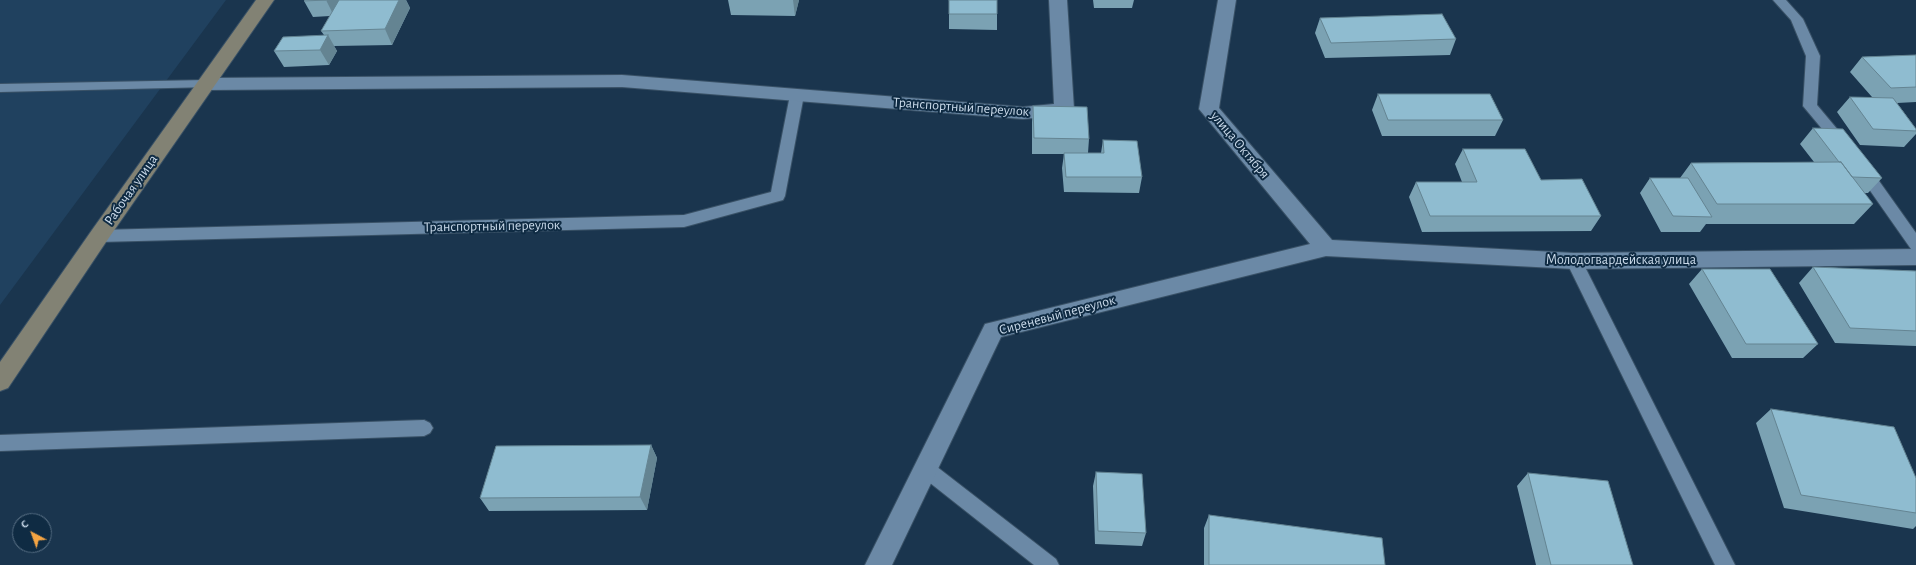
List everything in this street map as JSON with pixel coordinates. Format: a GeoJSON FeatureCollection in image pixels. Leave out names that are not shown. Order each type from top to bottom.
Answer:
{"type":"FeatureCollection","features":[{"type":"Feature","properties":{"kind":"street","name":"Рабочая улица"},"geometry":{"type":"LineString","coordinates":[[0,381],[99,236],[265,0]]}},
{"type":"Feature","properties":{"kind":"street","name":"Транспортный переулок"},"geometry":{"type":"LineString","coordinates":[[206,84],[622,81],[1023,113],[1064,109],[1058,0]]}},
{"type":"Feature","properties":{"kind":"street","name":"улица Октября"},"geometry":{"type":"LineString","coordinates":[[1227,0],[1209,109],[1326,248]]}},
{"type":"Feature","properties":{"kind":"street","name":"Молодогвардейская улица"},"geometry":{"type":"LineString","coordinates":[[1326,248],[1574,261],[1916,257]]}},
{"type":"Feature","properties":{"kind":"street","name":"Сиреневый переулок"},"geometry":{"type":"LineString","coordinates":[[878,565],[994,330],[1326,248]]}},
{"type":"Feature","properties":{"kind":"lane"},"geometry":{"type":"LineString","coordinates":[[1779,0],[1797,19],[1813,56],[1810,106],[1853,157],[1916,245]]}},
{"type":"Feature","properties":{"kind":"lane"},"geometry":{"type":"LineString","coordinates":[[0,88],[206,84]]}},
{"type":"Feature","properties":{"kind":"lane","name":"Транспортный переулок"},"geometry":{"type":"LineString","coordinates":[[99,236],[684,221],[778,196],[797,95]]}},
{"type":"Feature","properties":{"kind":"lane"},"geometry":{"type":"LineString","coordinates":[[1574,261],[1725,565]]}},
{"type":"Feature","properties":{"kind":"lane"},"geometry":{"type":"LineString","coordinates":[[0,443],[424,428]]}},
{"type":"Feature","properties":{"kind":"lane"},"geometry":{"type":"LineString","coordinates":[[926,469],[1049,565]]}},
{"type":"Feature","properties":{"kind":"shaded area"},"geometry":{"type":"Polygon","coordinates":[[[0,0],[226,0],[0,305],[0,0]]]}},
{"type":"Feature","properties":{"kind":"building"},"geometry":{"type":"Polygon","coordinates":[[[305,0],[326,0],[304,1],[305,0]]]}},
{"type":"Feature","properties":{"kind":"building"},"geometry":{"type":"Polygon","coordinates":[[[339,0],[399,0],[385,29],[321,31],[339,0]]]}},
{"type":"Feature","properties":{"kind":"building"},"geometry":{"type":"Polygon","coordinates":[[[949,0],[997,0],[997,14],[949,14],[949,0]]]}},
{"type":"Feature","properties":{"kind":"building"},"geometry":{"type":"Polygon","coordinates":[[[1442,14],[1456,39],[1331,43],[1320,18],[1442,14]]]}},
{"type":"Feature","properties":{"kind":"building"},"geometry":{"type":"Polygon","coordinates":[[[328,35],[320,50],[274,51],[283,37],[328,35]]]}},
{"type":"Feature","properties":{"kind":"building"},"geometry":{"type":"Polygon","coordinates":[[[1916,55],[1916,87],[1891,88],[1862,57],[1916,55]]]}},
{"type":"Feature","properties":{"kind":"building"},"geometry":{"type":"Polygon","coordinates":[[[1378,94],[1490,94],[1503,120],[1388,120],[1378,94]]]}},
{"type":"Feature","properties":{"kind":"building"},"geometry":{"type":"Polygon","coordinates":[[[1850,97],[1893,98],[1916,131],[1873,129],[1850,97]]]}},
{"type":"Feature","properties":{"kind":"building"},"geometry":{"type":"Polygon","coordinates":[[[1033,106],[1087,107],[1089,139],[1034,138],[1033,106]]]}},
{"type":"Feature","properties":{"kind":"building"},"geometry":{"type":"Polygon","coordinates":[[[1813,128],[1843,129],[1882,178],[1852,177],[1813,128]]]}},
{"type":"Feature","properties":{"kind":"building"},"geometry":{"type":"Polygon","coordinates":[[[1103,140],[1137,141],[1142,177],[1066,177],[1064,153],[1104,153],[1103,140]]]}},
{"type":"Feature","properties":{"kind":"building"},"geometry":{"type":"Polygon","coordinates":[[[1463,149],[1525,149],[1541,180],[1582,179],[1601,216],[1430,216],[1416,182],[1477,182],[1463,149]]]}},
{"type":"Feature","properties":{"kind":"building"},"geometry":{"type":"Polygon","coordinates":[[[1841,162],[1873,204],[1717,204],[1691,163],[1841,162]]]}},
{"type":"Feature","properties":{"kind":"building"},"geometry":{"type":"Polygon","coordinates":[[[1650,178],[1688,178],[1712,217],[1673,216],[1650,178]]]}},
{"type":"Feature","properties":{"kind":"building"},"geometry":{"type":"Polygon","coordinates":[[[1813,267],[1916,271],[1916,331],[1850,328],[1813,267]]]}},
{"type":"Feature","properties":{"kind":"building"},"geometry":{"type":"Polygon","coordinates":[[[1702,269],[1770,269],[1818,344],[1746,344],[1702,269]]]}},
{"type":"Feature","properties":{"kind":"building"},"geometry":{"type":"Polygon","coordinates":[[[1771,409],[1894,427],[1916,478],[1916,513],[1801,495],[1771,409]]]}},
{"type":"Feature","properties":{"kind":"building"},"geometry":{"type":"Polygon","coordinates":[[[651,445],[640,497],[480,498],[496,446],[651,445]]]}},
{"type":"Feature","properties":{"kind":"building"},"geometry":{"type":"Polygon","coordinates":[[[1096,472],[1142,474],[1146,533],[1098,531],[1096,472]]]}},
{"type":"Feature","properties":{"kind":"building"},"geometry":{"type":"Polygon","coordinates":[[[1528,473],[1608,481],[1633,565],[1551,565],[1528,473]]]}},
{"type":"Feature","properties":{"kind":"building"},"geometry":{"type":"Polygon","coordinates":[[[1209,515],[1382,538],[1385,565],[1209,565],[1209,515]]]}}]}
